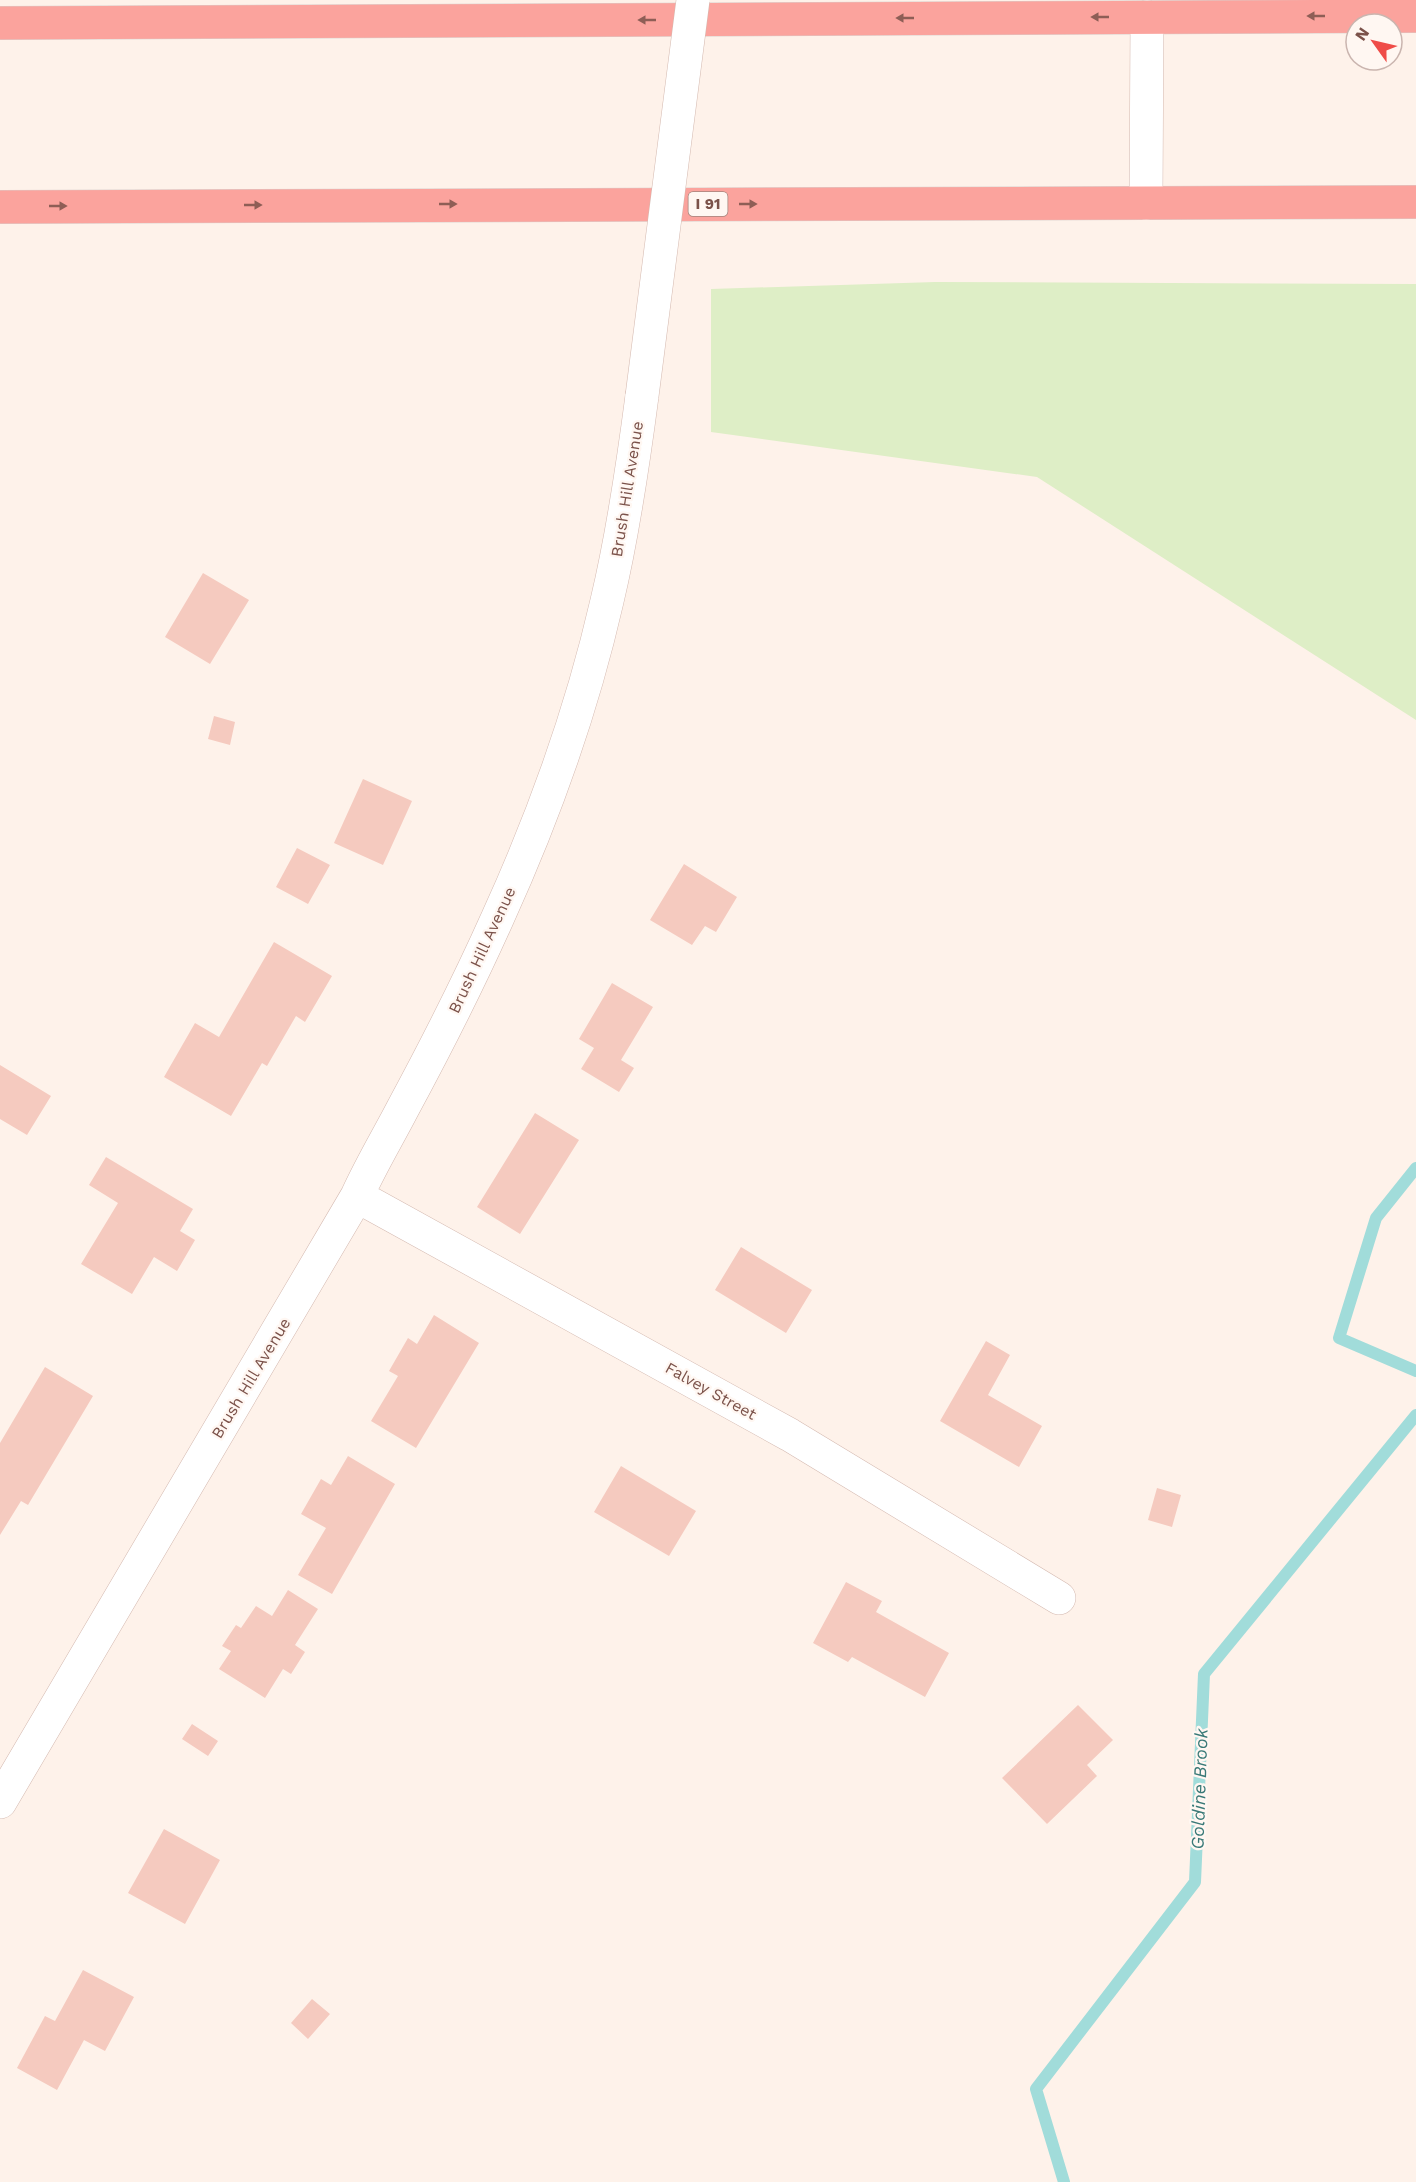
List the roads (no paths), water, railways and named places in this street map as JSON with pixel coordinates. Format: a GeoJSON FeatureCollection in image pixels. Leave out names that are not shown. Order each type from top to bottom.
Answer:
{"type":"FeatureCollection","features":[{"type":"Feature","properties":{"kind":"highway"},"geometry":{"type":"LineString","coordinates":[[0,23],[1416,16]]}},
{"type":"Feature","properties":{"kind":"highway","name":"I 91"},"geometry":{"type":"LineString","coordinates":[[0,207],[1416,202]]}},
{"type":"Feature","properties":{"kind":"street","name":"Brush Hill Avenue"},"geometry":{"type":"LineString","coordinates":[[0,1802],[357,1196],[375,1157],[449,1019],[498,919],[530,845],[590,670],[607,602],[632,478],[693,0]]}},
{"type":"Feature","properties":{"kind":"street"},"geometry":{"type":"LineString","coordinates":[[1146,203],[1147,17]]}},
{"type":"Feature","properties":{"kind":"street","name":"Falvey Street"},"geometry":{"type":"LineString","coordinates":[[357,1196],[790,1435],[1059,1598]]}},
{"type":"Feature","properties":{"kind":"waterway","name":"Goldine Brook"},"geometry":{"type":"LineString","coordinates":[[1416,1168],[1376,1218],[1339,1338],[1416,1371]]}},
{"type":"Feature","properties":{"kind":"waterway","name":"Goldine Brook"},"geometry":{"type":"LineString","coordinates":[[1064,2182],[1036,2089],[1195,1882],[1204,1674],[1416,1415]]}}]}
